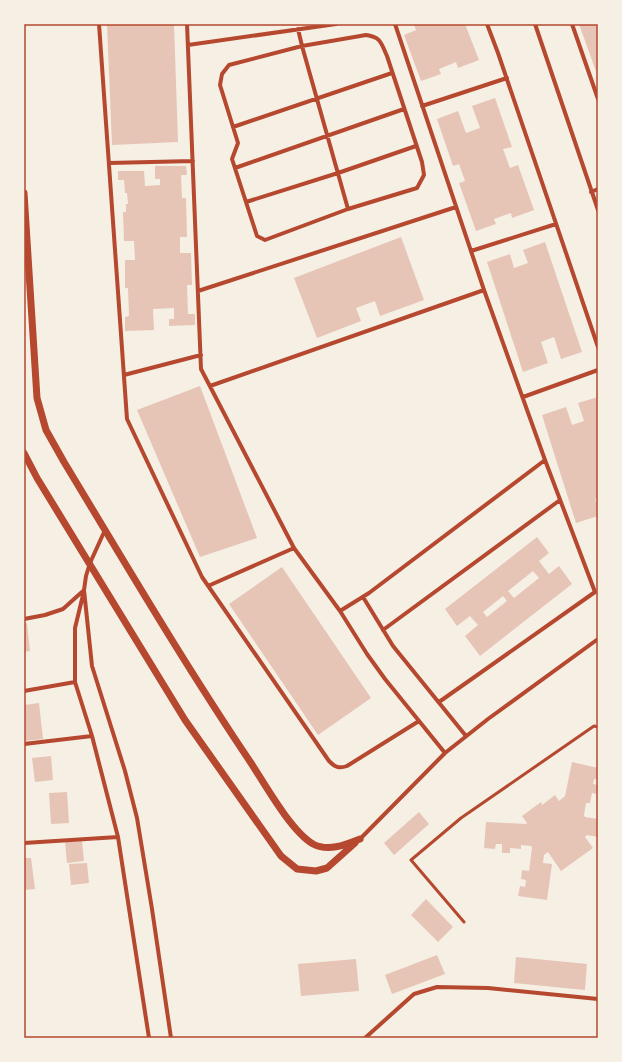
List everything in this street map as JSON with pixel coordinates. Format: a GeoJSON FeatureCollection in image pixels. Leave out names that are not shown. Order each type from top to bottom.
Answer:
{"type":"FeatureCollection","features":[{"type":"Feature","properties":{"kind":"street"},"geometry":{"type":"LineString","coordinates":[[99,24],[127,419],[202,577],[329,761],[334,766],[341,768],[347,766],[419,722]]}},
{"type":"Feature","properties":{"kind":"street"},"geometry":{"type":"LineString","coordinates":[[187,24],[201,369],[294,548],[340,611],[376,666],[445,753]]}},
{"type":"Feature","properties":{"kind":"street"},"geometry":{"type":"LineString","coordinates":[[188,45],[336,24]]}},
{"type":"Feature","properties":{"kind":"street"},"geometry":{"type":"LineString","coordinates":[[395,24],[484,290],[545,460],[596,591],[439,702]]}},
{"type":"Feature","properties":{"kind":"street"},"geometry":{"type":"LineString","coordinates":[[487,24],[507,78],[598,347]]}},
{"type":"Feature","properties":{"kind":"street"},"geometry":{"type":"LineString","coordinates":[[534,24],[598,210]]}},
{"type":"Feature","properties":{"kind":"street"},"geometry":{"type":"LineString","coordinates":[[572,24],[598,99]]}},
{"type":"Feature","properties":{"kind":"street"},"geometry":{"type":"LineString","coordinates":[[298,29],[348,210]]}},
{"type":"Feature","properties":{"kind":"street"},"geometry":{"type":"LineString","coordinates":[[366,36],[376,37],[381,42],[392,73],[422,162],[424,175],[417,188],[348,210],[265,240],[257,236],[232,159],[238,143],[220,85],[222,74],[229,65],[302,46],[366,36]]}},
{"type":"Feature","properties":{"kind":"street"},"geometry":{"type":"LineString","coordinates":[[233,127],[392,73]]}},
{"type":"Feature","properties":{"kind":"street"},"geometry":{"type":"LineString","coordinates":[[422,106],[507,78]]}},
{"type":"Feature","properties":{"kind":"street"},"geometry":{"type":"LineString","coordinates":[[235,168],[404,109]]}},
{"type":"Feature","properties":{"kind":"street"},"geometry":{"type":"LineString","coordinates":[[246,202],[338,173],[416,146]]}},
{"type":"Feature","properties":{"kind":"street"},"geometry":{"type":"LineString","coordinates":[[109,163],[193,161]]}},
{"type":"Feature","properties":{"kind":"street"},"geometry":{"type":"LineString","coordinates":[[592,192],[598,189]]}},
{"type":"Feature","properties":{"kind":"street"},"geometry":{"type":"LineString","coordinates":[[24,192],[37,398],[46,430],[210,703],[286,817],[304,837],[313,844],[322,847],[341,847],[360,839]]}},
{"type":"Feature","properties":{"kind":"street"},"geometry":{"type":"LineString","coordinates":[[198,291],[456,207]]}},
{"type":"Feature","properties":{"kind":"street"},"geometry":{"type":"LineString","coordinates":[[471,251],[556,224]]}},
{"type":"Feature","properties":{"kind":"street"},"geometry":{"type":"LineString","coordinates":[[210,386],[484,290]]}},
{"type":"Feature","properties":{"kind":"street"},"geometry":{"type":"LineString","coordinates":[[124,375],[201,355]]}},
{"type":"Feature","properties":{"kind":"street"},"geometry":{"type":"LineString","coordinates":[[522,397],[598,370]]}},
{"type":"Feature","properties":{"kind":"street"},"geometry":{"type":"LineString","coordinates":[[24,453],[37,478],[185,720],[281,856],[297,869],[316,871],[327,868],[360,839],[445,753],[598,639]]}},
{"type":"Feature","properties":{"kind":"street"},"geometry":{"type":"LineString","coordinates":[[340,611],[363,597],[545,460]]}},
{"type":"Feature","properties":{"kind":"street"},"geometry":{"type":"LineString","coordinates":[[383,630],[560,500]]}},
{"type":"Feature","properties":{"kind":"street"},"geometry":{"type":"LineString","coordinates":[[105,529],[86,576],[75,628],[75,682],[92,736],[118,837],[149,1038]]}},
{"type":"Feature","properties":{"kind":"street"},"geometry":{"type":"LineString","coordinates":[[208,586],[294,548]]}},
{"type":"Feature","properties":{"kind":"street"},"geometry":{"type":"LineString","coordinates":[[24,618],[45,615],[63,609],[84,590]]}},
{"type":"Feature","properties":{"kind":"street"},"geometry":{"type":"LineString","coordinates":[[84,590],[92,666],[125,771],[137,818],[171,1038]]}},
{"type":"Feature","properties":{"kind":"street"},"geometry":{"type":"LineString","coordinates":[[363,597],[393,646],[466,736]]}},
{"type":"Feature","properties":{"kind":"street"},"geometry":{"type":"LineString","coordinates":[[24,691],[75,682]]}},
{"type":"Feature","properties":{"kind":"street"},"geometry":{"type":"LineString","coordinates":[[24,744],[92,736]]}},
{"type":"Feature","properties":{"kind":"street"},"geometry":{"type":"LineString","coordinates":[[24,843],[118,837]]}},
{"type":"Feature","properties":{"kind":"street"},"geometry":{"type":"LineString","coordinates":[[365,1038],[414,994],[437,987],[488,988],[598,999]]}},
{"type":"Feature","properties":{"kind":"lane"},"geometry":{"type":"LineString","coordinates":[[464,922],[411,860],[461,818],[594,726],[598,727]]}},
{"type":"Feature","properties":{"kind":"building"},"geometry":{"type":"Polygon","coordinates":[[[107,24],[174,24],[178,142],[112,145],[107,24]]]}},
{"type":"Feature","properties":{"kind":"building"},"geometry":{"type":"Polygon","coordinates":[[[414,24],[465,24],[479,60],[458,68],[456,62],[439,69],[441,74],[421,81],[404,35],[416,30],[414,24]]]}},
{"type":"Feature","properties":{"kind":"building"},"geometry":{"type":"Polygon","coordinates":[[[579,24],[598,24],[598,77],[579,24]]]}},
{"type":"Feature","properties":{"kind":"building"},"geometry":{"type":"Polygon","coordinates":[[[495,98],[512,147],[503,149],[510,168],[518,165],[534,210],[512,218],[511,213],[494,219],[496,224],[476,231],[459,183],[465,181],[459,164],[453,166],[437,119],[458,111],[466,133],[480,128],[472,106],[495,98]]]}},
{"type":"Feature","properties":{"kind":"building"},"geometry":{"type":"Polygon","coordinates":[[[155,166],[186,166],[187,175],[181,175],[182,198],[186,198],[187,237],[180,237],[180,253],[191,253],[192,285],[187,285],[188,314],[195,314],[195,325],[169,326],[169,319],[174,319],[174,308],[153,309],[154,330],[125,331],[125,317],[129,316],[128,288],[125,288],[125,260],[135,260],[134,241],[124,241],[123,212],[126,212],[126,204],[128,204],[124,180],[118,180],[118,171],[144,171],[145,186],[160,185],[160,179],[155,179],[155,166]]]}},
{"type":"Feature","properties":{"kind":"building"},"geometry":{"type":"Polygon","coordinates":[[[401,237],[424,300],[380,316],[375,301],[356,308],[361,321],[317,338],[294,278],[401,237]]]}},
{"type":"Feature","properties":{"kind":"building"},"geometry":{"type":"Polygon","coordinates":[[[545,242],[582,352],[561,359],[554,337],[541,342],[548,363],[523,372],[487,262],[510,254],[514,268],[528,263],[523,250],[545,242]]]}},
{"type":"Feature","properties":{"kind":"building"},"geometry":{"type":"Polygon","coordinates":[[[200,386],[257,538],[200,557],[137,410],[200,386]]]}},
{"type":"Feature","properties":{"kind":"building"},"geometry":{"type":"Polygon","coordinates":[[[598,397],[598,498],[595,499],[598,507],[598,516],[576,523],[542,415],[566,407],[572,425],[584,421],[578,403],[598,397]]]}},
{"type":"Feature","properties":{"kind":"building"},"geometry":{"type":"Polygon","coordinates":[[[537,537],[549,553],[539,561],[549,574],[559,566],[572,584],[480,656],[465,636],[478,625],[470,616],[457,626],[445,609],[537,537]],[[533,571],[508,591],[514,598],[539,578],[533,571]],[[503,596],[483,612],[487,617],[507,601],[503,596]]]}},
{"type":"Feature","properties":{"kind":"building"},"geometry":{"type":"Polygon","coordinates":[[[282,567],[371,698],[318,735],[229,604],[282,567]]]}},
{"type":"Feature","properties":{"kind":"building"},"geometry":{"type":"Polygon","coordinates":[[[27,623],[30,651],[24,652],[24,624],[27,623]]]}},
{"type":"Feature","properties":{"kind":"building"},"geometry":{"type":"Polygon","coordinates":[[[39,703],[43,739],[24,741],[24,705],[39,703]]]}},
{"type":"Feature","properties":{"kind":"building"},"geometry":{"type":"Polygon","coordinates":[[[51,756],[53,780],[35,782],[32,758],[51,756]]]}},
{"type":"Feature","properties":{"kind":"building"},"geometry":{"type":"Polygon","coordinates":[[[572,762],[598,768],[598,779],[594,779],[593,784],[598,785],[596,794],[592,793],[590,803],[586,803],[584,815],[585,817],[598,819],[598,837],[587,835],[585,837],[593,848],[561,871],[548,852],[544,855],[543,863],[552,864],[547,900],[518,896],[520,886],[525,887],[526,880],[521,879],[522,870],[529,871],[532,848],[531,846],[521,845],[521,849],[510,848],[510,853],[502,853],[502,844],[496,844],[495,849],[484,848],[486,822],[526,824],[527,823],[522,816],[541,802],[542,805],[555,795],[559,801],[565,796],[572,762]]]}},
{"type":"Feature","properties":{"kind":"building"},"geometry":{"type":"Polygon","coordinates":[[[67,792],[69,823],[51,824],[49,793],[67,792]]]}},
{"type":"Feature","properties":{"kind":"building"},"geometry":{"type":"Polygon","coordinates":[[[419,812],[429,824],[394,855],[384,843],[419,812]]]}},
{"type":"Feature","properties":{"kind":"building"},"geometry":{"type":"Polygon","coordinates":[[[82,841],[84,861],[67,863],[65,842],[82,841]]]}},
{"type":"Feature","properties":{"kind":"building"},"geometry":{"type":"Polygon","coordinates":[[[24,858],[31,858],[35,889],[24,890],[24,858]]]}},
{"type":"Feature","properties":{"kind":"building"},"geometry":{"type":"Polygon","coordinates":[[[87,863],[89,883],[71,885],[69,864],[87,863]]]}},
{"type":"Feature","properties":{"kind":"building"},"geometry":{"type":"Polygon","coordinates":[[[426,899],[453,927],[438,942],[411,915],[426,899]]]}},
{"type":"Feature","properties":{"kind":"building"},"geometry":{"type":"Polygon","coordinates":[[[437,955],[445,974],[392,994],[385,975],[437,955]]]}},
{"type":"Feature","properties":{"kind":"building"},"geometry":{"type":"Polygon","coordinates":[[[516,957],[587,964],[585,990],[514,983],[516,957]]]}},
{"type":"Feature","properties":{"kind":"building"},"geometry":{"type":"Polygon","coordinates":[[[356,959],[359,991],[301,996],[298,964],[356,959]]]}}]}
